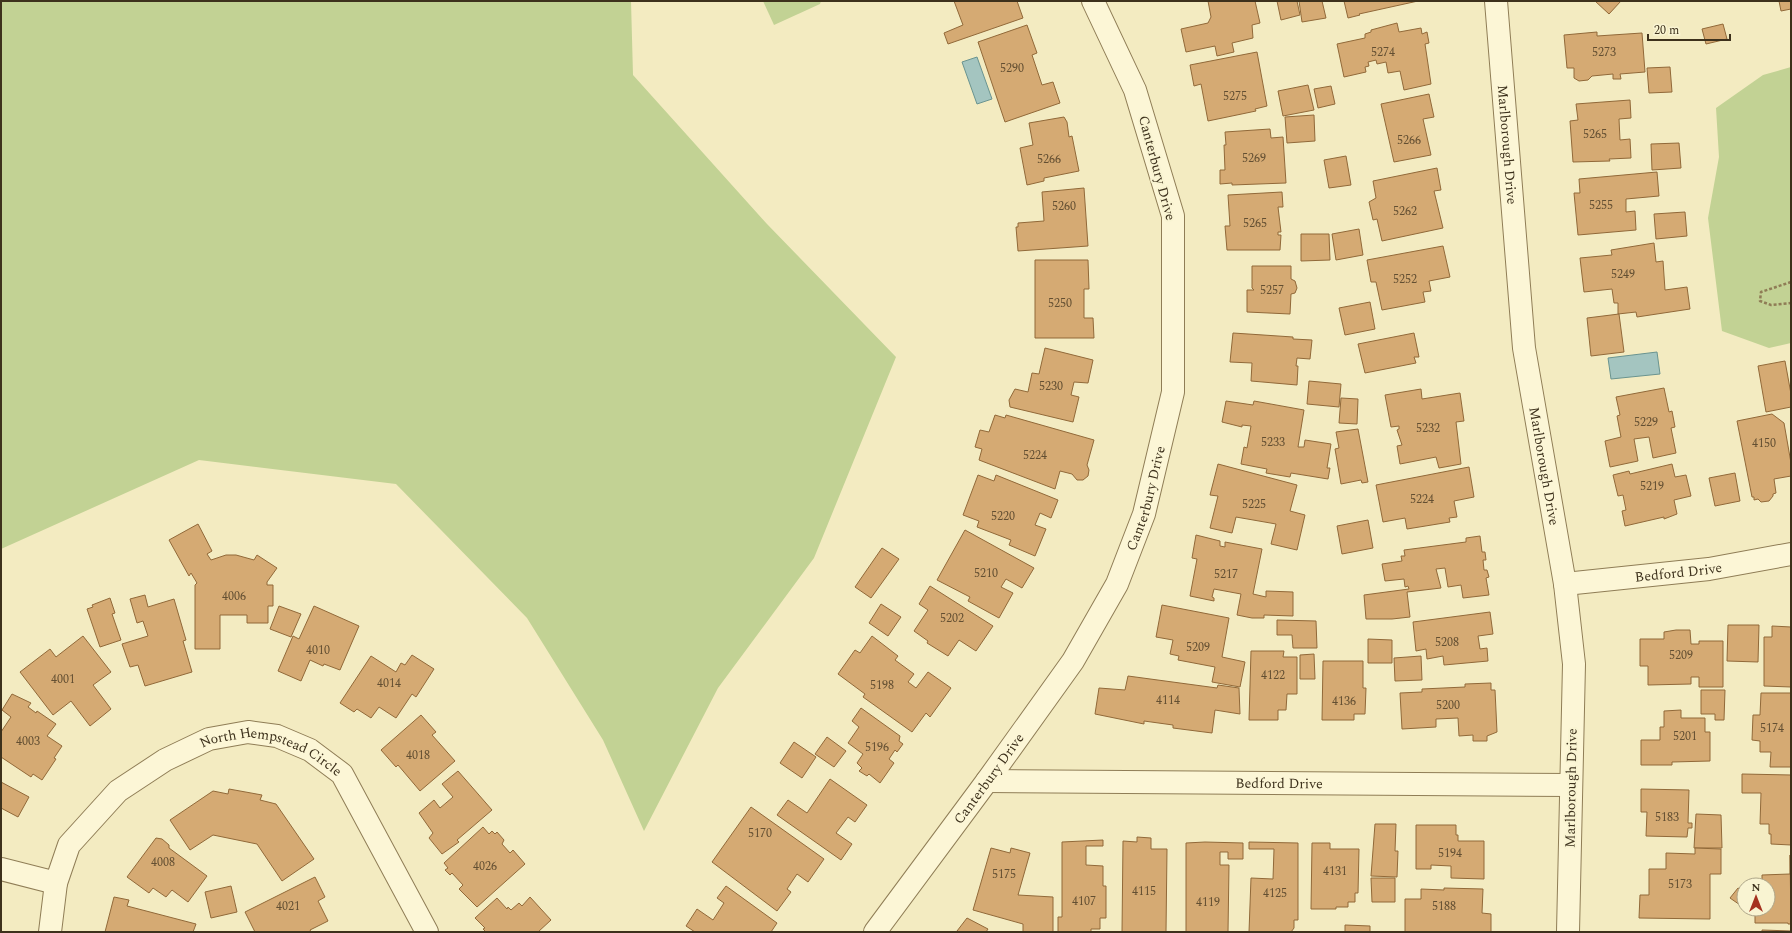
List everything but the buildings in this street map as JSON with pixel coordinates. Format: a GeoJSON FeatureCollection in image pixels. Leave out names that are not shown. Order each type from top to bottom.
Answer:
{"type":"FeatureCollection","features":[{"type":"Feature","properties":{"kind":"street","name":"Canterbury Drive"},"geometry":{"type":"LineString","coordinates":[[875,932],[988,781],[1073,661],[1117,584],[1144,514],[1173,392],[1173,216],[1135,90],[1092,1]]}},
{"type":"Feature","properties":{"kind":"street","name":"Marlborough Drive"},"geometry":{"type":"LineString","coordinates":[[1496,1],[1524,348],[1565,584],[1574,664],[1568,932]]}},
{"type":"Feature","properties":{"kind":"street","name":"Bedford Drive"},"geometry":{"type":"LineString","coordinates":[[1565,584],[1709,569],[1791,554]]}},
{"type":"Feature","properties":{"kind":"street","name":"North Hempstead Circle"},"geometry":{"type":"LineString","coordinates":[[50,932],[56,883],[69,845],[118,791],[165,760],[210,739],[248,732],[278,736],[310,750],[342,774],[427,932]]}},
{"type":"Feature","properties":{"kind":"street","name":"Bedford Drive"},"geometry":{"type":"LineString","coordinates":[[988,781],[1571,785]]}},
{"type":"Feature","properties":{"kind":"street"},"geometry":{"type":"LineString","coordinates":[[1,869],[56,883]]}},
{"type":"Feature","properties":{"kind":"path"},"geometry":{"type":"LineString","coordinates":[[1791,282],[1761,292],[1760,301],[1771,305],[1791,303]]}},
{"type":"Feature","properties":{"kind":"green space"},"geometry":{"type":"Polygon","coordinates":[[[1,1],[631,1],[633,75],[767,224],[896,357],[814,558],[718,688],[644,831],[603,740],[527,618],[396,484],[199,460],[1,549],[1,1]]]}},
{"type":"Feature","properties":{"kind":"green space"},"geometry":{"type":"Polygon","coordinates":[[[763,1],[821,1],[820,4],[774,25],[763,1]]]}},
{"type":"Feature","properties":{"kind":"green space"},"geometry":{"type":"Polygon","coordinates":[[[1791,67],[1791,343],[1769,348],[1722,331],[1708,218],[1719,157],[1716,108],[1763,75],[1791,67]]]}},
{"type":"Feature","properties":{"kind":"water"},"geometry":{"type":"Polygon","coordinates":[[[977,57],[992,99],[977,104],[962,62],[977,57]]]}},
{"type":"Feature","properties":{"kind":"water"},"geometry":{"type":"Polygon","coordinates":[[[1657,352],[1660,374],[1611,379],[1608,358],[1657,352]]]}}]}
